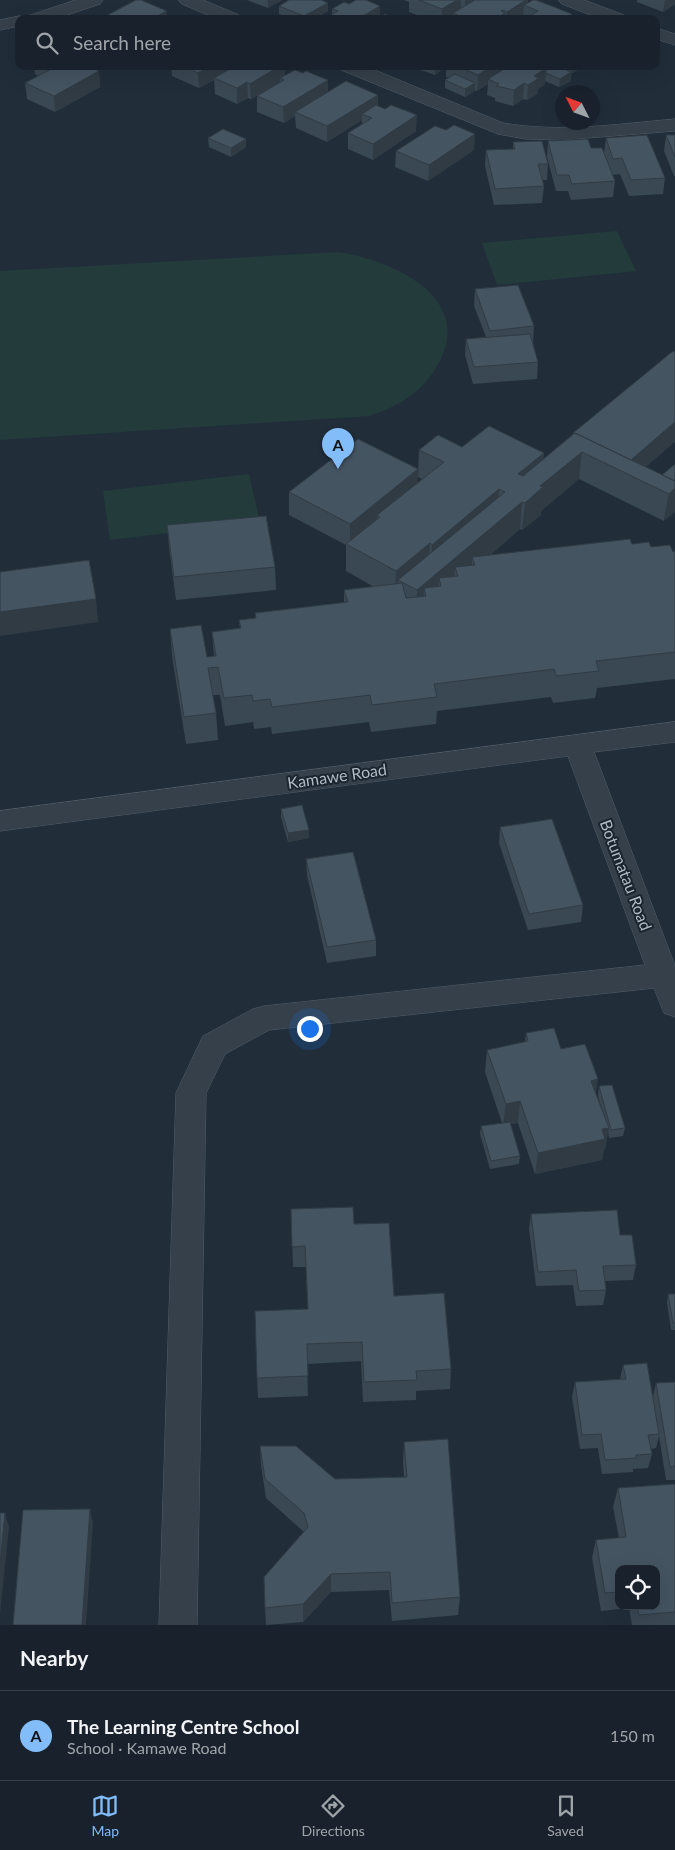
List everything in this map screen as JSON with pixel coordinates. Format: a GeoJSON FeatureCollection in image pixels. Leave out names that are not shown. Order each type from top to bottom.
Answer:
{"type":"FeatureCollection","features":[{"type":"Feature","properties":{"kind":"street"},"geometry":{"type":"LineString","coordinates":[[51,15],[94,0]]}},
{"type":"Feature","properties":{"kind":"street"},"geometry":{"type":"LineString","coordinates":[[188,0],[224,15]]}},
{"type":"Feature","properties":{"kind":"street"},"geometry":{"type":"LineString","coordinates":[[568,0],[607,15]]}},
{"type":"Feature","properties":{"kind":"street"},"geometry":{"type":"LineString","coordinates":[[0,25],[15,22]]}},
{"type":"Feature","properties":{"kind":"street"},"geometry":{"type":"LineString","coordinates":[[660,34],[675,40]]}},
{"type":"Feature","properties":{"kind":"street"},"geometry":{"type":"LineString","coordinates":[[358,70],[498,128],[526,133],[562,134],[675,125]]}},
{"type":"Feature","properties":{"kind":"street","name":"Kamawe Road"},"geometry":{"type":"LineString","coordinates":[[0,821],[675,732]]}},
{"type":"Feature","properties":{"kind":"street","name":"Botumatau Road"},"geometry":{"type":"LineString","coordinates":[[577,744],[675,1005]]}},
{"type":"Feature","properties":{"kind":"street"},"geometry":{"type":"LineString","coordinates":[[178,1625],[192,1093],[214,1044],[264,1018],[664,975]]}},
{"type":"Feature","properties":{"kind":"green space"},"geometry":{"type":"Polygon","coordinates":[[[617,231],[636,271],[497,285],[482,243],[617,231]]]}},
{"type":"Feature","properties":{"kind":"green space"},"geometry":{"type":"Polygon","coordinates":[[[339,252],[383,264],[405,274],[424,287],[438,302],[446,321],[447,342],[437,366],[424,384],[399,403],[369,416],[0,440],[0,271],[339,252]]]}},
{"type":"Feature","properties":{"kind":"green space"},"geometry":{"type":"Polygon","coordinates":[[[249,474],[260,522],[110,540],[103,491],[249,474]]]}},
{"type":"Feature","properties":{"kind":"building"},"geometry":{"type":"Polygon","coordinates":[[[136,0],[141,0],[167,11],[160,15],[108,15],[136,0]]]}},
{"type":"Feature","properties":{"kind":"building"},"geometry":{"type":"Polygon","coordinates":[[[289,0],[321,0],[328,3],[306,15],[279,6],[289,0]]]}},
{"type":"Feature","properties":{"kind":"building"},"geometry":{"type":"Polygon","coordinates":[[[356,0],[366,0],[380,6],[365,15],[331,15],[338,11],[332,9],[344,2],[349,4],[356,0]]]}},
{"type":"Feature","properties":{"kind":"building"},"geometry":{"type":"Polygon","coordinates":[[[419,0],[457,0],[442,9],[419,0]]]}},
{"type":"Feature","properties":{"kind":"building"},"geometry":{"type":"Polygon","coordinates":[[[475,0],[526,0],[507,12],[501,11],[505,13],[502,15],[458,15],[453,13],[475,0]]]}},
{"type":"Feature","properties":{"kind":"building"},"geometry":{"type":"Polygon","coordinates":[[[536,0],[572,14],[531,15],[538,11],[524,5],[536,0]]]}},
{"type":"Feature","properties":{"kind":"building"},"geometry":{"type":"Polygon","coordinates":[[[49,70],[99,71],[54,96],[25,83],[49,70]]]}},
{"type":"Feature","properties":{"kind":"building"},"geometry":{"type":"Polygon","coordinates":[[[192,70],[203,70],[198,73],[192,70]]]}},
{"type":"Feature","properties":{"kind":"building"},"geometry":{"type":"Polygon","coordinates":[[[228,70],[273,70],[250,84],[247,82],[237,88],[214,78],[228,70]]]}},
{"type":"Feature","properties":{"kind":"building"},"geometry":{"type":"Polygon","coordinates":[[[295,70],[303,73],[306,71],[328,80],[283,107],[257,96],[284,80],[280,78],[295,70]]]}},
{"type":"Feature","properties":{"kind":"building"},"geometry":{"type":"Polygon","coordinates":[[[466,70],[486,70],[478,75],[466,70]]]}},
{"type":"Feature","properties":{"kind":"building"},"geometry":{"type":"Polygon","coordinates":[[[503,70],[543,70],[534,76],[539,78],[528,85],[524,83],[514,90],[496,86],[499,84],[488,79],[503,70]]]}},
{"type":"Feature","properties":{"kind":"building"},"geometry":{"type":"Polygon","coordinates":[[[546,70],[567,70],[571,72],[560,79],[546,73],[546,70]]]}},
{"type":"Feature","properties":{"kind":"building"},"geometry":{"type":"Polygon","coordinates":[[[455,74],[475,83],[465,89],[445,80],[455,74]]]}},
{"type":"Feature","properties":{"kind":"building"},"geometry":{"type":"Polygon","coordinates":[[[346,81],[378,95],[327,126],[295,112],[346,81]]]}},
{"type":"Feature","properties":{"kind":"building"},"geometry":{"type":"Polygon","coordinates":[[[376,105],[385,109],[391,105],[417,115],[373,144],[348,133],[372,118],[362,114],[376,105]]]}},
{"type":"Feature","properties":{"kind":"building"},"geometry":{"type":"Polygon","coordinates":[[[454,125],[475,134],[429,165],[396,151],[435,126],[446,130],[454,125]]]}},
{"type":"Feature","properties":{"kind":"building"},"geometry":{"type":"Polygon","coordinates":[[[223,129],[246,139],[231,148],[208,138],[223,129]]]}},
{"type":"Feature","properties":{"kind":"building"},"geometry":{"type":"Polygon","coordinates":[[[647,135],[665,178],[631,180],[622,158],[613,159],[606,138],[647,135]]]}},
{"type":"Feature","properties":{"kind":"building"},"geometry":{"type":"Polygon","coordinates":[[[666,135],[675,135],[675,157],[666,135]]]}},
{"type":"Feature","properties":{"kind":"building"},"geometry":{"type":"Polygon","coordinates":[[[588,139],[591,148],[602,148],[615,181],[572,184],[569,175],[557,175],[548,141],[588,139]]]}},
{"type":"Feature","properties":{"kind":"building"},"geometry":{"type":"Polygon","coordinates":[[[542,141],[548,164],[538,164],[544,186],[495,189],[486,150],[515,149],[513,142],[542,141]]]}},
{"type":"Feature","properties":{"kind":"building"},"geometry":{"type":"Polygon","coordinates":[[[518,285],[534,326],[490,331],[475,289],[518,285]]]}},
{"type":"Feature","properties":{"kind":"building"},"geometry":{"type":"Polygon","coordinates":[[[530,334],[538,362],[474,367],[466,339],[530,334]]]}},
{"type":"Feature","properties":{"kind":"building"},"geometry":{"type":"Polygon","coordinates":[[[673,351],[675,352],[675,422],[631,460],[573,433],[673,351]]]}},
{"type":"Feature","properties":{"kind":"building"},"geometry":{"type":"Polygon","coordinates":[[[489,426],[544,453],[518,474],[523,476],[575,433],[675,481],[675,488],[669,494],[582,452],[540,486],[543,487],[525,503],[522,502],[417,590],[398,580],[505,492],[499,489],[432,545],[430,543],[396,571],[346,544],[380,517],[377,515],[444,462],[419,450],[438,435],[462,447],[489,426]]]}},
{"type":"Feature","properties":{"kind":"building"},"geometry":{"type":"Polygon","coordinates":[[[358,439],[418,469],[350,524],[289,492],[358,439]]]}},
{"type":"Feature","properties":{"kind":"building"},"geometry":{"type":"Polygon","coordinates":[[[675,464],[675,481],[662,475],[675,464]]]}},
{"type":"Feature","properties":{"kind":"building"},"geometry":{"type":"Polygon","coordinates":[[[266,516],[275,567],[174,577],[167,525],[266,516]]]}},
{"type":"Feature","properties":{"kind":"building"},"geometry":{"type":"Polygon","coordinates":[[[630,539],[632,544],[649,542],[651,547],[670,545],[673,552],[675,551],[675,652],[596,661],[599,671],[556,676],[554,669],[434,684],[437,697],[372,705],[370,695],[272,707],[270,699],[253,701],[252,695],[224,698],[218,667],[208,668],[216,713],[184,717],[170,629],[201,625],[207,657],[216,656],[212,632],[241,628],[239,620],[256,618],[255,613],[348,602],[344,590],[402,583],[406,598],[426,596],[424,588],[441,586],[439,578],[458,576],[455,567],[475,565],[472,557],[630,539]]]}},
{"type":"Feature","properties":{"kind":"building"},"geometry":{"type":"Polygon","coordinates":[[[89,560],[96,599],[0,612],[0,572],[89,560]]]}},
{"type":"Feature","properties":{"kind":"building"},"geometry":{"type":"Polygon","coordinates":[[[302,805],[309,830],[288,833],[281,809],[302,805]]]}},
{"type":"Feature","properties":{"kind":"building"},"geometry":{"type":"Polygon","coordinates":[[[552,819],[583,905],[529,914],[500,827],[552,819]]]}},
{"type":"Feature","properties":{"kind":"building"},"geometry":{"type":"Polygon","coordinates":[[[353,852],[376,940],[327,947],[306,859],[353,852]]]}},
{"type":"Feature","properties":{"kind":"building"},"geometry":{"type":"Polygon","coordinates":[[[554,1028],[561,1049],[585,1044],[598,1079],[591,1081],[609,1128],[602,1129],[605,1139],[538,1153],[520,1101],[506,1104],[487,1050],[528,1041],[526,1033],[554,1028]]]}},
{"type":"Feature","properties":{"kind":"building"},"geometry":{"type":"Polygon","coordinates":[[[612,1085],[625,1128],[611,1130],[599,1086],[612,1085]]]}},
{"type":"Feature","properties":{"kind":"building"},"geometry":{"type":"Polygon","coordinates":[[[510,1122],[520,1156],[491,1161],[481,1126],[510,1122]]]}},
{"type":"Feature","properties":{"kind":"building"},"geometry":{"type":"Polygon","coordinates":[[[353,1207],[354,1224],[389,1223],[394,1296],[444,1293],[451,1369],[416,1371],[417,1380],[364,1382],[362,1342],[307,1344],[308,1376],[257,1378],[255,1311],[308,1309],[305,1246],[292,1247],[291,1209],[353,1207]]]}},
{"type":"Feature","properties":{"kind":"building"},"geometry":{"type":"Polygon","coordinates":[[[617,1210],[620,1235],[632,1235],[636,1265],[603,1266],[606,1290],[579,1291],[576,1270],[538,1272],[531,1214],[617,1210]]]}},
{"type":"Feature","properties":{"kind":"building"},"geometry":{"type":"Polygon","coordinates":[[[668,1294],[675,1294],[675,1323],[673,1323],[668,1294]]]}},
{"type":"Feature","properties":{"kind":"building"},"geometry":{"type":"Polygon","coordinates":[[[647,1363],[659,1434],[648,1435],[652,1454],[636,1455],[636,1458],[605,1460],[601,1434],[582,1435],[575,1382],[626,1379],[623,1365],[647,1363]]]}},
{"type":"Feature","properties":{"kind":"building"},"geometry":{"type":"Polygon","coordinates":[[[675,1382],[675,1466],[670,1467],[656,1383],[675,1382]]]}},
{"type":"Feature","properties":{"kind":"building"},"geometry":{"type":"Polygon","coordinates":[[[448,1439],[460,1597],[392,1603],[390,1572],[331,1574],[303,1604],[265,1608],[264,1577],[308,1527],[304,1513],[265,1479],[260,1446],[296,1446],[335,1479],[407,1477],[404,1442],[448,1439]]]}},
{"type":"Feature","properties":{"kind":"building"},"geometry":{"type":"Polygon","coordinates":[[[675,1484],[675,1612],[639,1615],[638,1610],[660,1610],[660,1565],[615,1565],[615,1592],[605,1593],[596,1540],[626,1537],[618,1488],[675,1484]]]}},
{"type":"Feature","properties":{"kind":"building"},"geometry":{"type":"Polygon","coordinates":[[[90,1509],[82,1625],[13,1625],[23,1510],[90,1509]]]}},
{"type":"Feature","properties":{"kind":"building"},"geometry":{"type":"Polygon","coordinates":[[[0,1513],[5,1513],[0,1564],[0,1513]]]}},
{"type":"Feature","properties":{"kind":"place","name":"The Learning Centre School"},"geometry":{"type":"Point","coordinates":[338,469]}}]}
